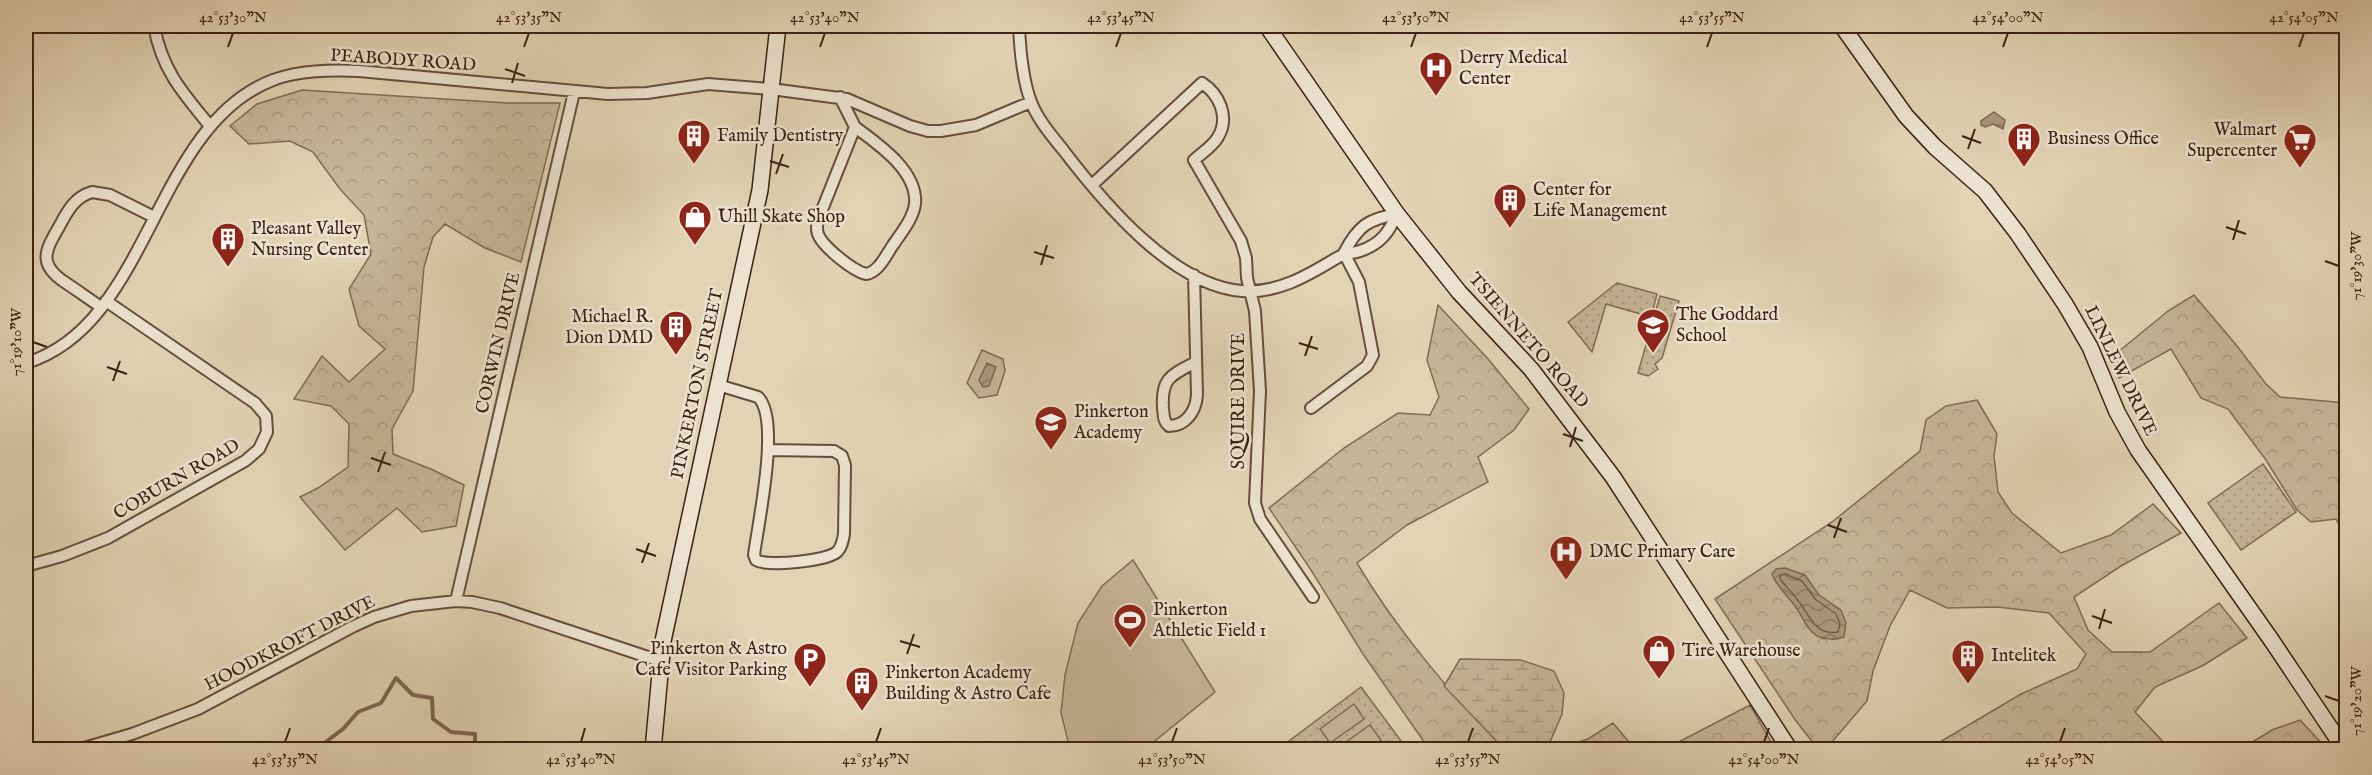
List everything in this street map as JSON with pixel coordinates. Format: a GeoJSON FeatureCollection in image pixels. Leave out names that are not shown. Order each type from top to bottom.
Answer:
{"type":"FeatureCollection","features":[{"type":"Feature","properties":{"kind":"street"},"geometry":{"type":"LineString","coordinates":[[154,26],[159,51],[166,67],[210,126]]}},
{"type":"Feature","properties":{"kind":"street","name":"PINKERTON STREET"},"geometry":{"type":"LineString","coordinates":[[653,750],[660,661],[760,190],[778,26]]}},
{"type":"Feature","properties":{"kind":"street"},"geometry":{"type":"LineString","coordinates":[[1019,26],[1023,64],[1031,102],[1048,130],[1092,185],[1141,237],[1194,276],[1220,287],[1251,292],[1279,287],[1296,281],[1344,253],[1363,250],[1388,234],[1397,214]]}},
{"type":"Feature","properties":{"kind":"street","name":"TSIENNETO ROAD"},"geometry":{"type":"LineString","coordinates":[[1267,26],[1397,214],[1459,292],[1532,369],[1586,438],[1790,750]]}},
{"type":"Feature","properties":{"kind":"street","name":"LINLEW DRIVE"},"geometry":{"type":"LineString","coordinates":[[1842,26],[1905,116],[1935,147],[1985,191],[2018,234],[2091,347],[2120,419],[2138,450],[2272,641],[2345,750]]}},
{"type":"Feature","properties":{"kind":"street","name":"PEABODY ROAD"},"geometry":{"type":"LineString","coordinates":[[26,363],[64,342],[88,322],[103,304],[188,157],[210,126],[236,102],[263,84],[282,77],[315,72],[359,71],[574,92],[647,93],[708,84],[771,89],[840,97],[910,126],[928,131],[976,125],[1031,102]]}},
{"type":"Feature","properties":{"kind":"street","name":"SQUIRE DRIVE"},"geometry":{"type":"LineString","coordinates":[[1092,185],[1202,83],[1218,97],[1222,121],[1217,138],[1194,160],[1241,241],[1246,258],[1255,311],[1260,391],[1255,503],[1260,519],[1313,597]]}},
{"type":"Feature","properties":{"kind":"street","name":"CORWIN DRIVE"},"geometry":{"type":"LineString","coordinates":[[456,601],[574,92]]}},
{"type":"Feature","properties":{"kind":"street"},"geometry":{"type":"LineString","coordinates":[[840,97],[855,127],[893,158],[909,180],[914,196],[913,211],[907,223],[876,270],[866,274],[853,268],[824,243],[816,228],[855,127]]}},
{"type":"Feature","properties":{"kind":"street","name":"COBURN ROAD"},"geometry":{"type":"LineString","coordinates":[[26,566],[108,538],[230,471],[259,449],[267,432],[266,416],[255,403],[103,304],[58,278],[48,268],[46,257],[54,235],[72,204],[92,192],[110,195],[154,218]]}},
{"type":"Feature","properties":{"kind":"street"},"geometry":{"type":"LineString","coordinates":[[1344,253],[1363,226],[1374,218],[1397,214]]}},
{"type":"Feature","properties":{"kind":"street"},"geometry":{"type":"LineString","coordinates":[[1311,408],[1367,366],[1373,355],[1359,282],[1344,253]]}},
{"type":"Feature","properties":{"kind":"street"},"geometry":{"type":"LineString","coordinates":[[1194,276],[1197,395],[1194,410],[1182,422],[1169,426],[1164,419],[1164,387],[1171,376],[1196,362]]}},
{"type":"Feature","properties":{"kind":"street"},"geometry":{"type":"LineString","coordinates":[[718,385],[752,394],[761,400],[766,418],[768,450],[754,555],[756,560],[768,565],[823,557],[837,552],[844,534],[845,462],[842,456],[834,451],[768,450]]}},
{"type":"Feature","properties":{"kind":"street","name":"HOODKROFT DRIVE"},"geometry":{"type":"LineString","coordinates":[[77,750],[132,734],[198,709],[374,617],[411,606],[456,601],[500,608],[660,661]]}},
{"type":"Feature","properties":{"kind":"green space"},"geometry":{"type":"Polygon","coordinates":[[[302,90],[508,103],[560,103],[521,262],[485,248],[445,224],[433,237],[424,267],[413,391],[392,429],[393,454],[464,485],[456,526],[422,532],[397,508],[345,550],[300,497],[318,488],[348,467],[349,424],[331,406],[294,399],[322,356],[349,382],[385,349],[359,326],[349,289],[371,254],[364,215],[340,189],[313,152],[290,141],[249,144],[230,126],[257,104],[302,90]]]}},
{"type":"Feature","properties":{"kind":"green space"},"geometry":{"type":"Polygon","coordinates":[[[1617,283],[1657,294],[1651,317],[1606,304],[1592,352],[1568,322],[1617,283]]]}},
{"type":"Feature","properties":{"kind":"green space"},"geometry":{"type":"Polygon","coordinates":[[[2194,295],[2266,384],[2280,397],[2346,403],[2346,536],[2336,519],[2311,522],[2297,510],[2266,460],[2228,409],[2201,398],[2171,349],[2119,378],[2112,357],[2168,311],[2194,295]]]}},
{"type":"Feature","properties":{"kind":"green space"},"geometry":{"type":"Polygon","coordinates":[[[1660,296],[1679,301],[1662,358],[1655,364],[1658,369],[1648,376],[1638,373],[1660,296]]]}},
{"type":"Feature","properties":{"kind":"green space"},"geometry":{"type":"Polygon","coordinates":[[[1438,305],[1489,360],[1529,409],[1514,430],[1478,457],[1488,482],[1407,525],[1357,563],[1389,613],[1425,660],[1504,749],[1429,749],[1363,654],[1269,508],[1344,448],[1398,413],[1430,415],[1439,397],[1427,360],[1438,305]]]}},
{"type":"Feature","properties":{"kind":"green space"},"geometry":{"type":"Polygon","coordinates":[[[982,350],[1003,359],[1005,371],[997,395],[979,398],[967,383],[982,350]]]}},
{"type":"Feature","properties":{"kind":"green space"},"geometry":{"type":"Polygon","coordinates":[[[1977,400],[1997,434],[1994,456],[1998,492],[2012,513],[2061,553],[2111,535],[2153,504],[2181,533],[2121,566],[2074,597],[2088,630],[2112,652],[2150,652],[2219,603],[2247,638],[2202,666],[2155,687],[2135,712],[2170,749],[1928,749],[2021,694],[2077,669],[2086,654],[2049,613],[1997,607],[1947,608],[1910,590],[1890,626],[1873,671],[1867,701],[1826,749],[1818,749],[1796,721],[1715,599],[1832,522],[1920,451],[1926,420],[1946,406],[1977,400]]]}},
{"type":"Feature","properties":{"kind":"green space"},"geometry":{"type":"Polygon","coordinates":[[[2263,464],[2296,512],[2241,550],[2208,503],[2263,464]]]}},
{"type":"Feature","properties":{"kind":"green space","name":"Pinkerton Athletic Field 1"},"geometry":{"type":"Polygon","coordinates":[[[1133,560],[1215,692],[1145,749],[1070,749],[1061,713],[1065,675],[1078,623],[1102,586],[1133,560]]]}},
{"type":"Feature","properties":{"kind":"green space"},"geometry":{"type":"Polygon","coordinates":[[[1460,659],[1521,660],[1554,671],[1564,693],[1562,714],[1547,749],[1504,749],[1444,686],[1460,659]]]}},
{"type":"Feature","properties":{"kind":"green space"},"geometry":{"type":"Polygon","coordinates":[[[1361,687],[1407,749],[1277,750],[1361,687]]]}},
{"type":"Feature","properties":{"kind":"green space"},"geometry":{"type":"Polygon","coordinates":[[[1354,704],[1364,719],[1330,743],[1320,729],[1354,704]]]}},
{"type":"Feature","properties":{"kind":"green space"},"geometry":{"type":"Polygon","coordinates":[[[1750,705],[1775,749],[1665,749],[1750,705]]]}},
{"type":"Feature","properties":{"kind":"green space"},"geometry":{"type":"Polygon","coordinates":[[[2300,720],[2327,749],[2241,749],[2272,730],[2300,720]]]}},
{"type":"Feature","properties":{"kind":"green space"},"geometry":{"type":"Polygon","coordinates":[[[1613,723],[1635,749],[1555,749],[1588,739],[1613,723]]]}},
{"type":"Feature","properties":{"kind":"green space"},"geometry":{"type":"Polygon","coordinates":[[[1370,725],[1381,740],[1368,749],[1336,749],[1370,725]]]}},
{"type":"Feature","properties":{"kind":"water"},"geometry":{"type":"Polygon","coordinates":[[[1994,112],[2005,120],[2003,129],[1993,124],[1985,127],[1981,125],[1981,121],[1994,112]]]}},
{"type":"Feature","properties":{"kind":"water"},"geometry":{"type":"Polygon","coordinates":[[[987,363],[996,367],[989,386],[983,387],[979,380],[987,363]]]}},
{"type":"Feature","properties":{"kind":"water"},"geometry":{"type":"Polygon","coordinates":[[[1785,568],[1805,575],[1819,595],[1841,610],[1846,623],[1844,637],[1823,638],[1810,631],[1772,574],[1776,569],[1785,568]]]}},
{"type":"Feature","properties":{"kind":"waterway"},"geometry":{"type":"LineString","coordinates":[[315,750],[343,729],[358,712],[381,703],[396,678],[413,695],[432,698],[433,719],[451,732],[475,734],[475,750]]}},
{"type":"Feature","properties":{"kind":"place","name":"Derry Medical Center"},"geometry":{"type":"Point","coordinates":[1436,97]}},
{"type":"Feature","properties":{"kind":"place","name":"Family Dentistry"},"geometry":{"type":"Point","coordinates":[694,165]}},
{"type":"Feature","properties":{"kind":"place","name":"Business Office"},"geometry":{"type":"Point","coordinates":[2024,168]}},
{"type":"Feature","properties":{"kind":"place","name":"Walmart Supercenter"},"geometry":{"type":"Point","coordinates":[2300,169]}},
{"type":"Feature","properties":{"kind":"place","name":"Center for Life Management"},"geometry":{"type":"Point","coordinates":[1510,229]}},
{"type":"Feature","properties":{"kind":"place","name":"Uhill Skate Shop"},"geometry":{"type":"Point","coordinates":[695,246]}},
{"type":"Feature","properties":{"kind":"place","name":"Pleasant Valley Nursing Center"},"geometry":{"type":"Point","coordinates":[228,268]}},
{"type":"Feature","properties":{"kind":"place","name":"The Goddard School"},"geometry":{"type":"Point","coordinates":[1653,354]}},
{"type":"Feature","properties":{"kind":"place","name":"Michael R. Dion DMD"},"geometry":{"type":"Point","coordinates":[676,356]}},
{"type":"Feature","properties":{"kind":"place","name":"Pinkerton Academy"},"geometry":{"type":"Point","coordinates":[1051,451]}},
{"type":"Feature","properties":{"kind":"place","name":"DMC Primary Care"},"geometry":{"type":"Point","coordinates":[1566,581]}},
{"type":"Feature","properties":{"kind":"place","name":"Pinkerton Athletic Field 1"},"geometry":{"type":"Point","coordinates":[1130,649]}},
{"type":"Feature","properties":{"kind":"place","name":"Tire Warehouse"},"geometry":{"type":"Point","coordinates":[1659,680]}},
{"type":"Feature","properties":{"kind":"place","name":"Intelitek"},"geometry":{"type":"Point","coordinates":[1968,685]}},
{"type":"Feature","properties":{"kind":"place","name":"Pinkerton & Astro Cafe Visitor Parking"},"geometry":{"type":"Point","coordinates":[810,688]}},
{"type":"Feature","properties":{"kind":"place","name":"Pinkerton Academy Building & Astro Cafe"},"geometry":{"type":"Point","coordinates":[862,712]}}]}
